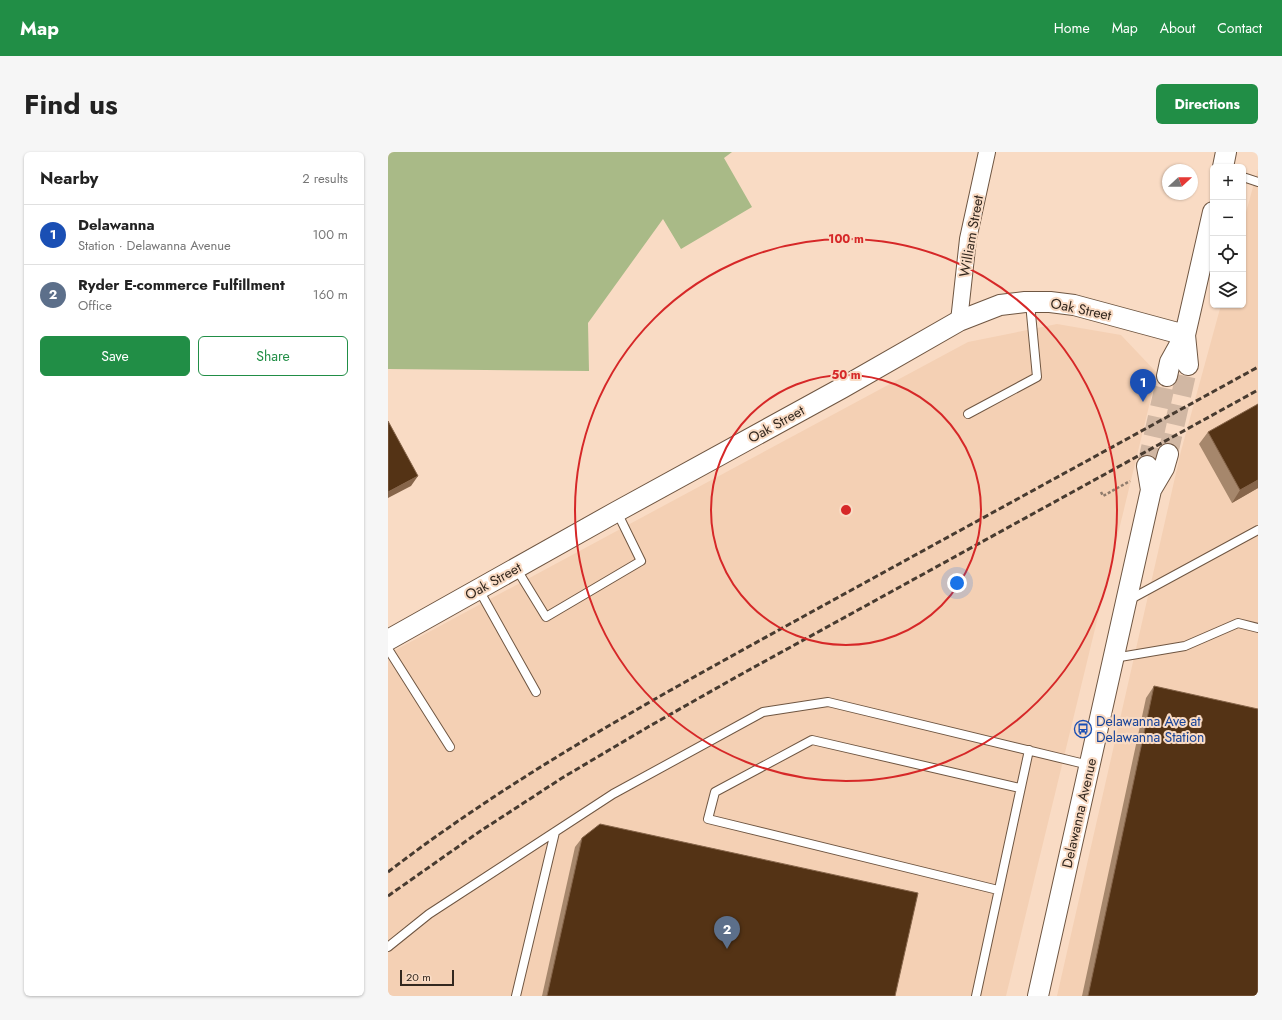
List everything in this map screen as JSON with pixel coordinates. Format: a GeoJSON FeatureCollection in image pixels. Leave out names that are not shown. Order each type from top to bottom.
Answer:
{"type":"FeatureCollection","features":[{"type":"Feature","properties":{"kind":"street","name":"William Street"},"geometry":{"type":"LineString","coordinates":[[959,321],[968,239],[987,152]]}},
{"type":"Feature","properties":{"kind":"street"},"geometry":{"type":"LineString","coordinates":[[1224,164],[1226,152]]}},
{"type":"Feature","properties":{"kind":"street"},"geometry":{"type":"LineString","coordinates":[[1167,376],[1170,362],[1185,336],[1210,225]]}},
{"type":"Feature","properties":{"kind":"street","name":"Oak Street"},"geometry":{"type":"LineString","coordinates":[[388,640],[616,512],[835,392],[959,321],[1000,305],[1050,302],[1074,305],[1185,336]]}},
{"type":"Feature","properties":{"kind":"street"},"geometry":{"type":"LineString","coordinates":[[1185,336],[1188,365]]}},
{"type":"Feature","properties":{"kind":"street","name":"Delawanna Avenue"},"geometry":{"type":"LineString","coordinates":[[1038,996],[1151,490],[1164,468],[1168,454]]}},
{"type":"Feature","properties":{"kind":"street","name":"Delawanna Avenue"},"geometry":{"type":"LineString","coordinates":[[1141,472],[1151,490]]}},
{"type":"Feature","properties":{"kind":"lane"},"geometry":{"type":"LineString","coordinates":[[1246,179],[1258,182]]}},
{"type":"Feature","properties":{"kind":"lane"},"geometry":{"type":"LineString","coordinates":[[968,414],[1037,377],[1030,302]]}},
{"type":"Feature","properties":{"kind":"lane"},"geometry":{"type":"LineString","coordinates":[[516,568],[546,618],[641,561],[616,512]]}},
{"type":"Feature","properties":{"kind":"lane"},"geometry":{"type":"LineString","coordinates":[[1126,602],[1258,530]]}},
{"type":"Feature","properties":{"kind":"lane"},"geometry":{"type":"LineString","coordinates":[[478,589],[536,692]]}},
{"type":"Feature","properties":{"kind":"lane"},"geometry":{"type":"LineString","coordinates":[[1113,659],[1185,646],[1238,624],[1258,628]]}},
{"type":"Feature","properties":{"kind":"lane"},"geometry":{"type":"LineString","coordinates":[[388,649],[450,747]]}},
{"type":"Feature","properties":{"kind":"lane"},"geometry":{"type":"LineString","coordinates":[[388,947],[429,914],[613,794],[763,712],[828,702],[1090,765]]}},
{"type":"Feature","properties":{"kind":"lane"},"geometry":{"type":"LineString","coordinates":[[998,890],[708,819],[715,792],[812,740],[1020,788]]}},
{"type":"Feature","properties":{"kind":"lane"},"geometry":{"type":"LineString","coordinates":[[976,996],[1029,750]]}},
{"type":"Feature","properties":{"kind":"lane"},"geometry":{"type":"LineString","coordinates":[[516,996],[555,832]]}},
{"type":"Feature","properties":{"kind":"path"},"geometry":{"type":"LineString","coordinates":[[1101,492],[1103,496],[1141,472]]}},
{"type":"Feature","properties":{"kind":"shaded area"},"geometry":{"type":"Polygon","coordinates":[[[1258,169],[1258,996],[1057,996],[1181,451],[1220,308],[1246,308],[1246,212],[1258,169]]]}},
{"type":"Feature","properties":{"kind":"shaded area"},"geometry":{"type":"Polygon","coordinates":[[[1057,324],[1121,335],[1157,373],[1006,996],[388,996],[388,654],[968,342],[1057,324]]]}},
{"type":"Feature","properties":{"kind":"green space"},"geometry":{"type":"Polygon","coordinates":[[[388,152],[732,152],[724,158],[752,207],[681,249],[663,219],[588,323],[589,371],[388,369],[388,152]]]}},
{"type":"Feature","properties":{"kind":"building"},"geometry":{"type":"Polygon","coordinates":[[[1258,404],[1258,480],[1240,490],[1208,432],[1258,404]]]}},
{"type":"Feature","properties":{"kind":"building"},"geometry":{"type":"Polygon","coordinates":[[[388,421],[418,476],[388,492],[388,421]]]}},
{"type":"Feature","properties":{"kind":"building"},"geometry":{"type":"Polygon","coordinates":[[[1154,686],[1258,709],[1258,996],[1088,996],[1154,686]]]}},
{"type":"Feature","properties":{"kind":"building"},"geometry":{"type":"Polygon","coordinates":[[[600,824],[918,893],[895,996],[547,996],[582,838],[600,824]]]}},
{"type":"Feature","properties":{"kind":"tunnel"},"geometry":{"type":"LineString","coordinates":[[1168,454],[1188,365]]}},
{"type":"Feature","properties":{"kind":"tunnel"},"geometry":{"type":"LineString","coordinates":[[1147,466],[1167,376]]}},
{"type":"Feature","properties":{"kind":"railway"},"geometry":{"type":"LineString","coordinates":[[388,872],[437,835],[488,801],[592,736],[645,705],[1258,367]]}},
{"type":"Feature","properties":{"kind":"railway"},"geometry":{"type":"LineString","coordinates":[[388,896],[479,832],[562,778],[648,727],[1258,390]]}},
{"type":"Feature","properties":{"kind":"place","name":"Delawanna"},"geometry":{"type":"Point","coordinates":[1143,402]}},
{"type":"Feature","properties":{"kind":"place","name":"Delawanna Ave at Delawanna Station"},"geometry":{"type":"Point","coordinates":[1083,729]}},
{"type":"Feature","properties":{"kind":"place","name":"Ryder E-commerce Fulfillment"},"geometry":{"type":"Point","coordinates":[727,949]}}]}
